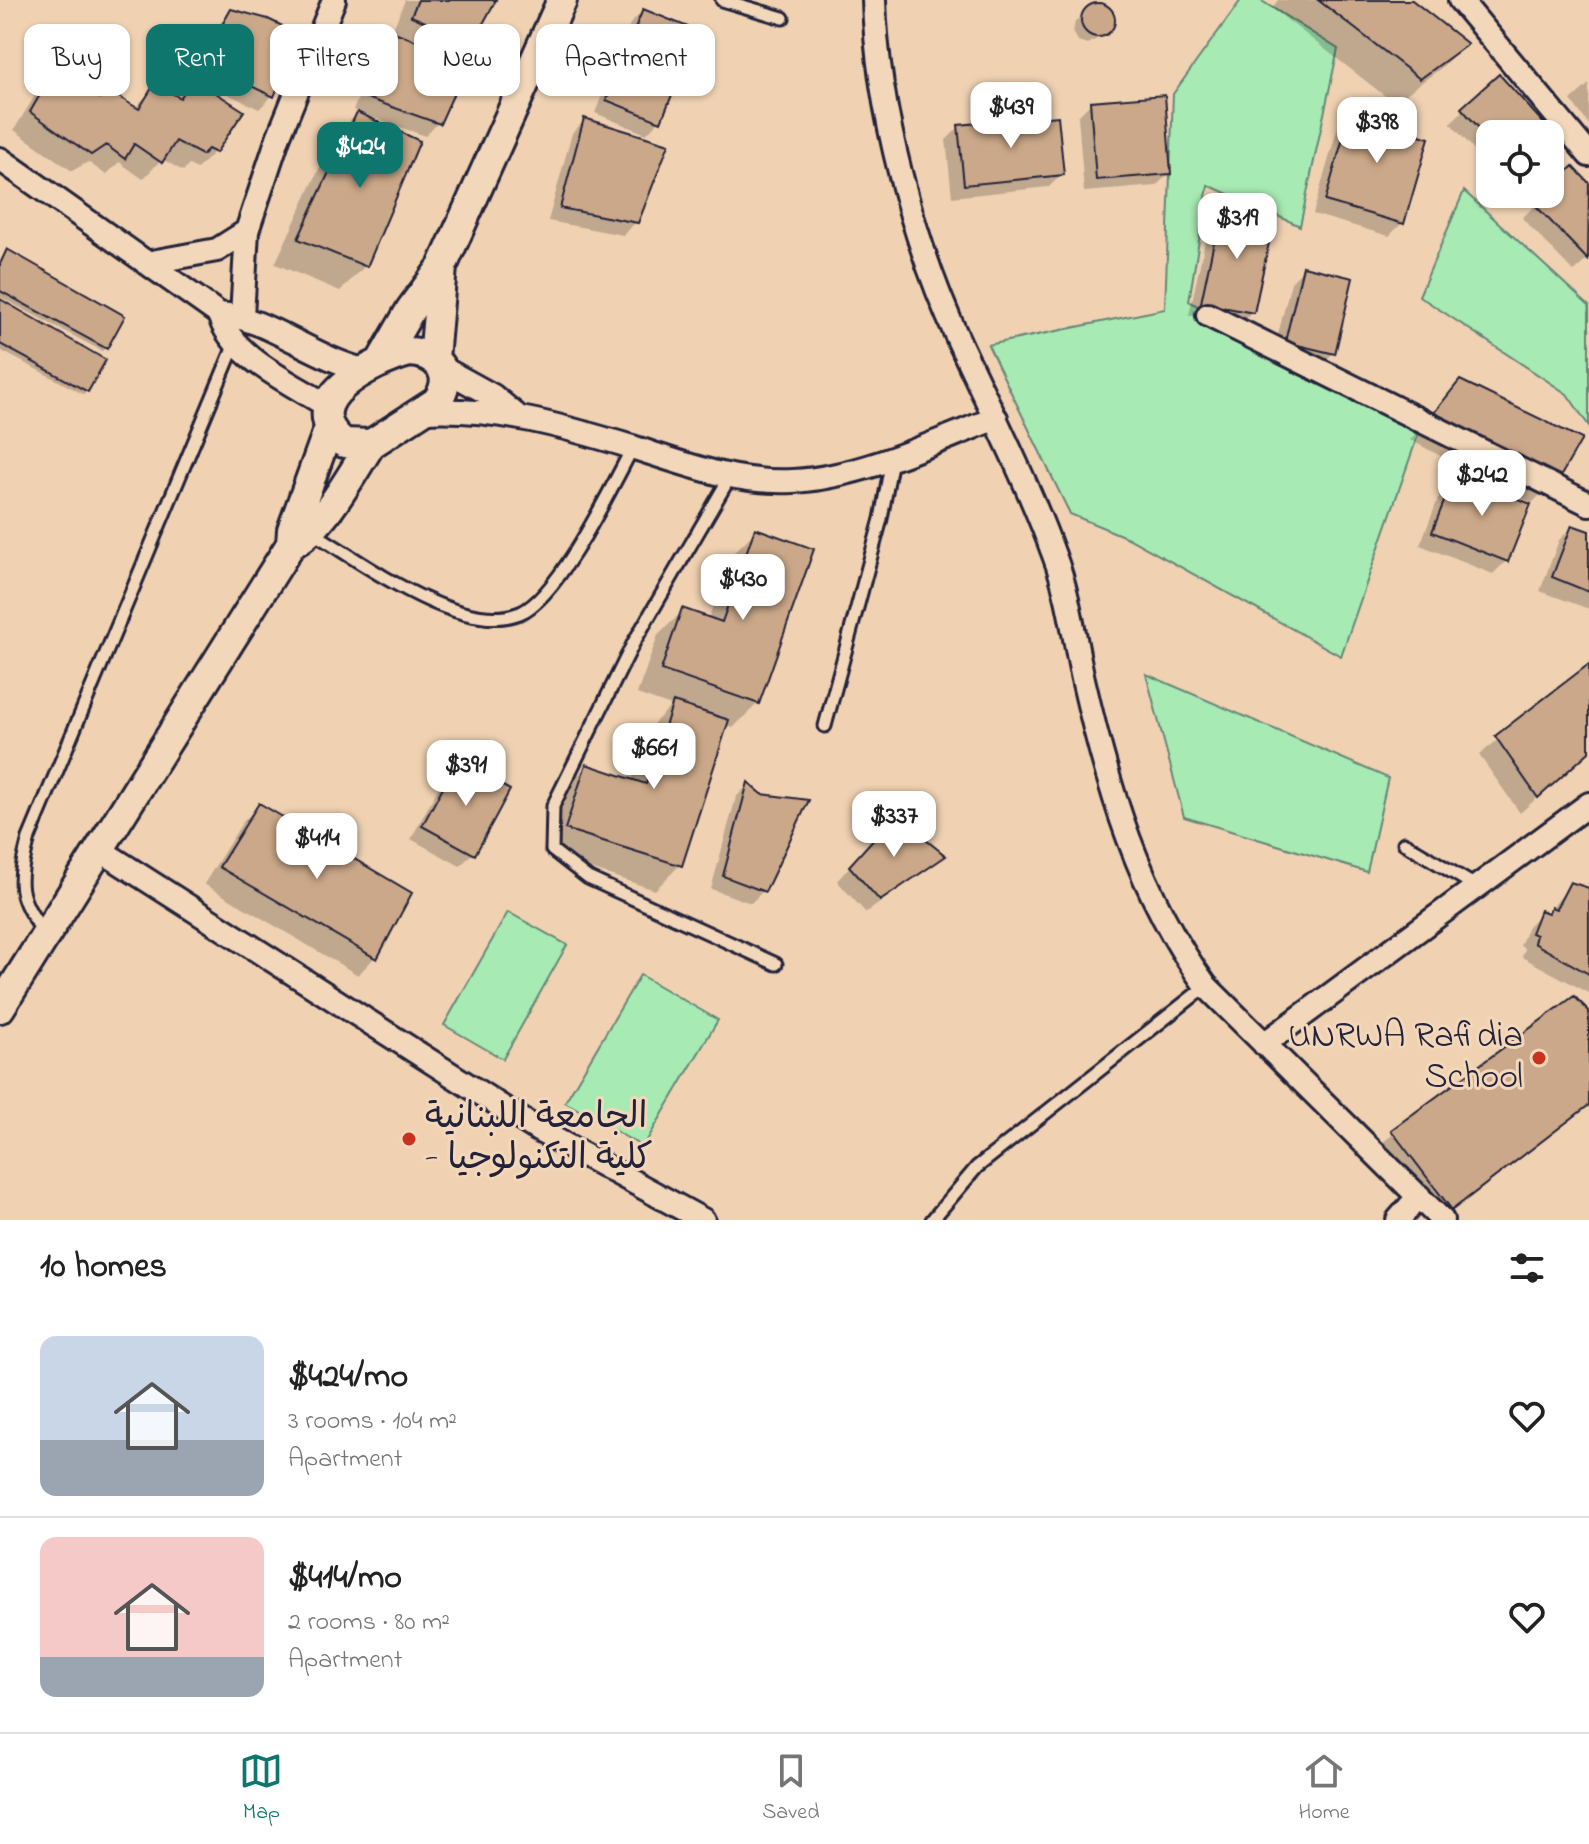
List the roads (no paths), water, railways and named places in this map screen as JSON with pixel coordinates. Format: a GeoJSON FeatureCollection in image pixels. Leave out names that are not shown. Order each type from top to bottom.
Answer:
{"type":"FeatureCollection","features":[{"type":"Feature","properties":{"kind":"street"},"geometry":{"type":"LineString","coordinates":[[242,316],[247,231],[278,138],[334,0]]}},
{"type":"Feature","properties":{"kind":"street"},"geometry":{"type":"LineString","coordinates":[[372,366],[442,267],[562,0]]}},
{"type":"Feature","properties":{"kind":"street"},"geometry":{"type":"LineString","coordinates":[[874,0],[880,75],[922,246],[957,337],[996,418],[1056,558],[1110,785],[1130,844],[1176,944],[1206,986],[1442,1220]]}},
{"type":"Feature","properties":{"kind":"street"},"geometry":{"type":"LineString","coordinates":[[1460,0],[1589,155]]}},
{"type":"Feature","properties":{"kind":"street"},"geometry":{"type":"LineString","coordinates":[[0,159],[219,314],[234,346],[329,417],[344,443],[371,444]]}},
{"type":"Feature","properties":{"kind":"street"},"geometry":{"type":"LineString","coordinates":[[146,263],[217,250],[247,231]]}},
{"type":"Feature","properties":{"kind":"street"},"geometry":{"type":"LineString","coordinates":[[0,1008],[97,848],[300,537],[371,444],[423,411],[444,393],[439,364],[442,267]]}},
{"type":"Feature","properties":{"kind":"street"},"geometry":{"type":"LineString","coordinates":[[219,314],[242,316],[327,360],[372,366]]}},
{"type":"Feature","properties":{"kind":"street"},"geometry":{"type":"LineString","coordinates":[[1208,315],[1589,504]]}},
{"type":"Feature","properties":{"kind":"street"},"geometry":{"type":"LineString","coordinates":[[300,537],[292,530],[336,392],[372,366],[409,352],[439,364],[493,396],[516,415]]}},
{"type":"Feature","properties":{"kind":"street"},"geometry":{"type":"LineString","coordinates":[[423,411],[462,410],[516,415],[730,477],[778,481],[820,478],[892,457],[996,418]]}},
{"type":"Feature","properties":{"kind":"street"},"geometry":{"type":"LineString","coordinates":[[1264,1044],[1589,804]]}},
{"type":"Feature","properties":{"kind":"street"},"geometry":{"type":"LineString","coordinates":[[97,848],[538,1130],[703,1220]]}},
{"type":"Feature","properties":{"kind":"street"},"geometry":{"type":"LineString","coordinates":[[1398,1220],[1419,1196]]}},
{"type":"Feature","properties":{"kind":"lane"},"geometry":{"type":"LineString","coordinates":[[722,0],[783,18]]}},
{"type":"Feature","properties":{"kind":"lane"},"geometry":{"type":"LineString","coordinates":[[45,934],[23,904],[20,871],[29,838],[234,346]]}},
{"type":"Feature","properties":{"kind":"lane"},"geometry":{"type":"LineString","coordinates":[[300,537],[468,616],[495,618],[521,612],[539,598],[585,536],[633,447]]}},
{"type":"Feature","properties":{"kind":"lane"},"geometry":{"type":"LineString","coordinates":[[825,726],[881,519],[892,457]]}},
{"type":"Feature","properties":{"kind":"lane"},"geometry":{"type":"LineString","coordinates":[[730,477],[634,642],[553,806],[552,850],[588,878],[776,964]]}},
{"type":"Feature","properties":{"kind":"lane"},"geometry":{"type":"LineString","coordinates":[[1404,843],[1477,887]]}},
{"type":"Feature","properties":{"kind":"lane"},"geometry":{"type":"LineString","coordinates":[[932,1220],[977,1167],[1206,986]]}},
{"type":"Feature","properties":{"kind":"place","name":"UNRWA Rafidia School"},"geometry":{"type":"Point","coordinates":[1539,1058]}},
{"type":"Feature","properties":{"kind":"place","name":"الجامعة اللبنانية - كلية التكنولوجيا"},"geometry":{"type":"Point","coordinates":[409,1139]}}]}
